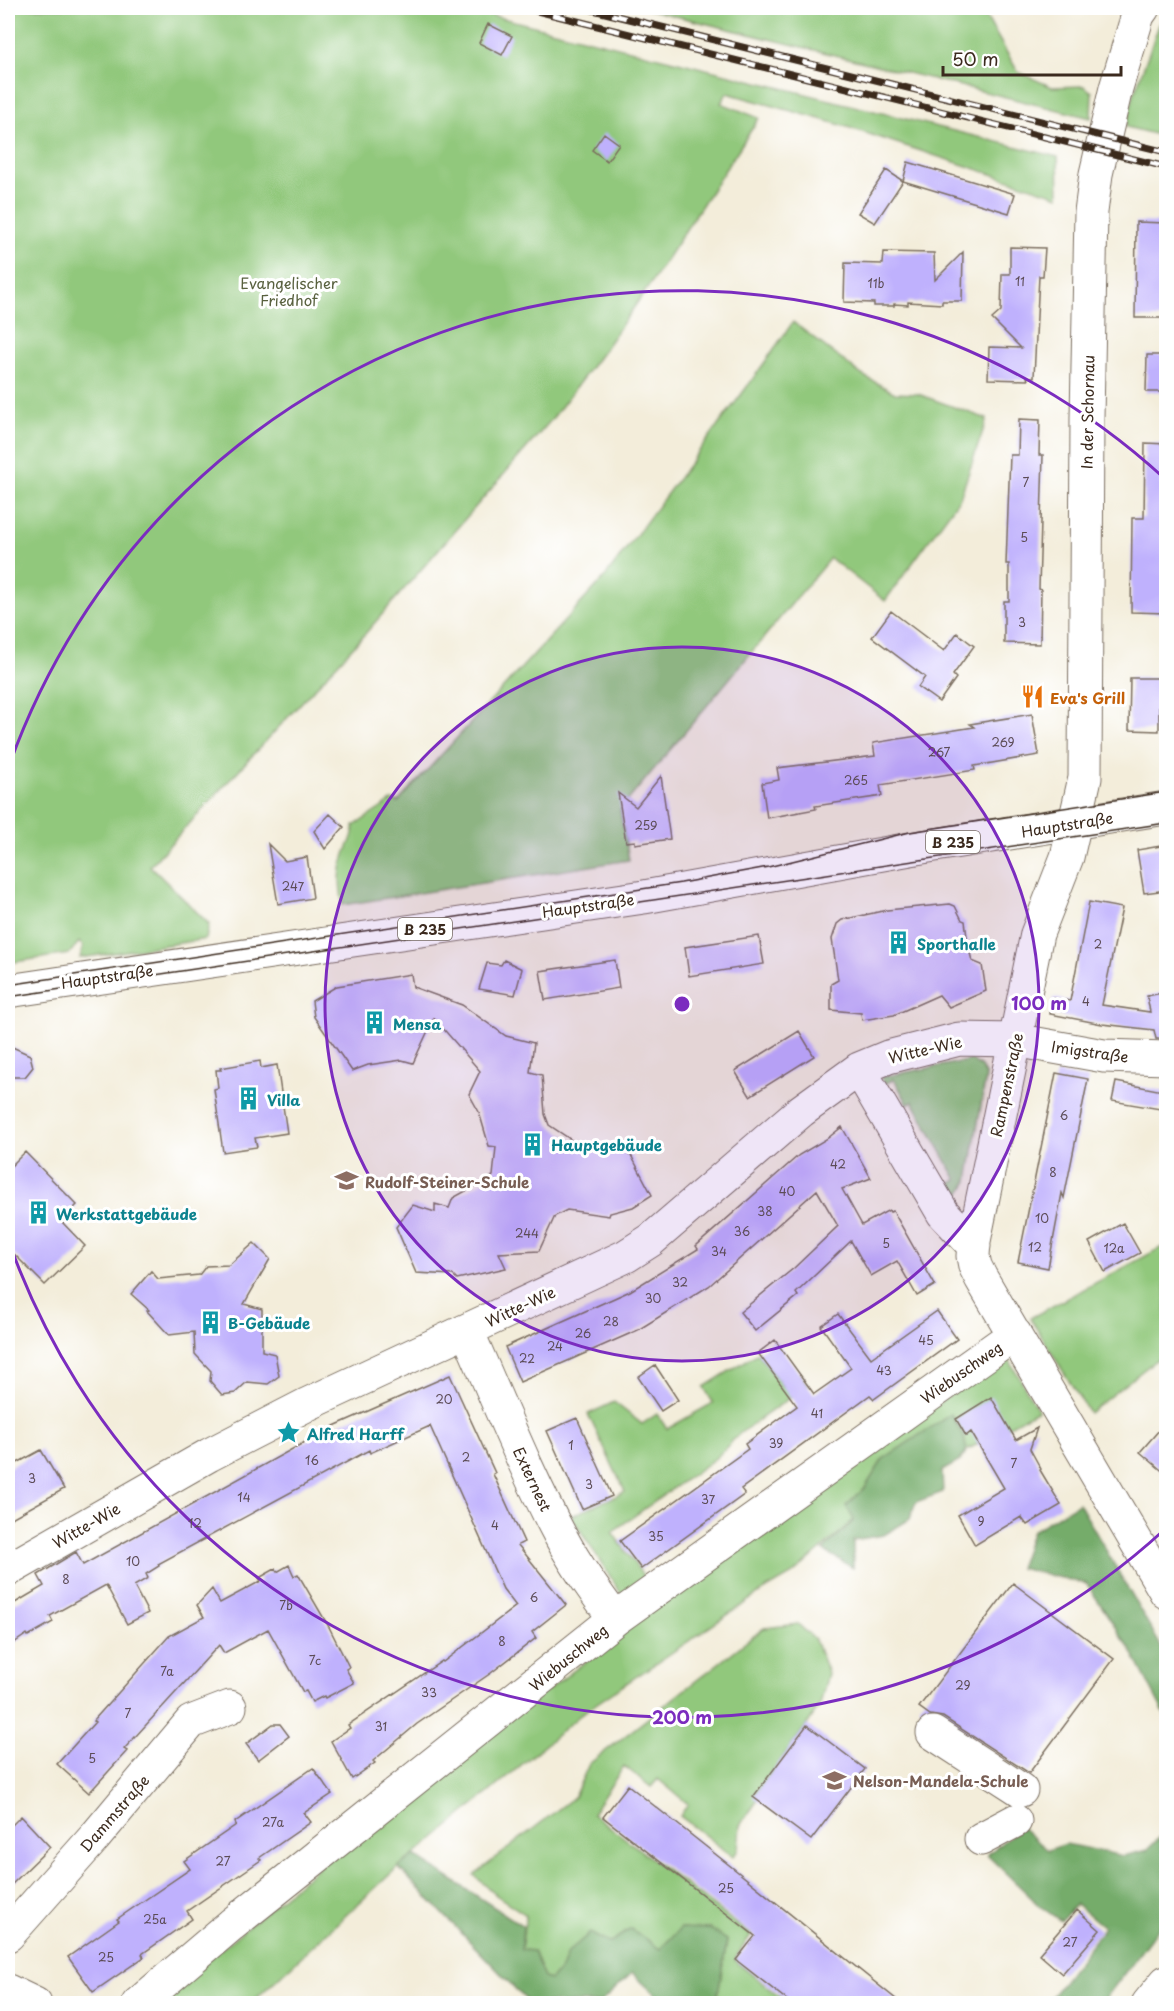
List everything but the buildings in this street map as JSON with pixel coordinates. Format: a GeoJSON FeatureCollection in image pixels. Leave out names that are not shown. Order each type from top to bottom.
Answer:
{"type":"FeatureCollection","features":[{"type":"Feature","properties":{"kind":"street","name":"In der Schornau"},"geometry":{"type":"LineString","coordinates":[[1076,822],[1085,778],[1090,212],[1096,174],[1116,88],[1138,15],[1143,8]]}},
{"type":"Feature","properties":{"kind":"street","name":"Hauptstraße"},"geometry":{"type":"LineString","coordinates":[[8,991],[644,897],[916,848],[1167,808]]}},
{"type":"Feature","properties":{"kind":"street","name":"Rampenstraße"},"geometry":{"type":"LineString","coordinates":[[1076,822],[1067,857],[1037,934],[973,1256],[975,1266],[1167,1592]]}},
{"type":"Feature","properties":{"kind":"street","name":"Witte-Wie"},"geometry":{"type":"LineString","coordinates":[[8,1570],[218,1450],[308,1404],[626,1256],[651,1240],[801,1111],[860,1069],[888,1057],[959,1039],[1015,1040]]}},
{"type":"Feature","properties":{"kind":"street","name":"Imigstraße"},"geometry":{"type":"LineString","coordinates":[[1015,1040],[1104,1056],[1167,1058]]}},
{"type":"Feature","properties":{"kind":"street"},"geometry":{"type":"LineString","coordinates":[[860,1069],[943,1213],[974,1246]]}},
{"type":"Feature","properties":{"kind":"street","name":"Externest"},"geometry":{"type":"LineString","coordinates":[[467,1331],[533,1481],[563,1541],[615,1619]]}},
{"type":"Feature","properties":{"kind":"street","name":"Wiebuschweg"},"geometry":{"type":"LineString","coordinates":[[138,2004],[231,1925],[615,1619],[1015,1334]]}},
{"type":"Feature","properties":{"kind":"street","name":"Dammstraße"},"geometry":{"type":"LineString","coordinates":[[8,1935],[94,1838],[191,1722],[230,1707]]}},
{"type":"Feature","properties":{"kind":"street"},"geometry":{"type":"LineString","coordinates":[[933,1733],[1018,1805],[981,1839]]}},
{"type":"Feature","properties":{"kind":"street"},"geometry":{"type":"LineString","coordinates":[[1149,2004],[1167,1982]]}},
{"type":"Feature","properties":{"kind":"street"},"geometry":{"type":"LineString","coordinates":[[8,1991],[35,2004]]}},
{"type":"Feature","properties":{"kind":"green space","name":"Evangelischer Friedhof"},"geometry":{"type":"Polygon","coordinates":[[[8,8],[403,8],[429,14],[438,8],[462,8],[1058,157],[1059,196],[841,125],[727,93],[721,103],[759,118],[651,283],[604,350],[552,419],[365,634],[150,866],[209,924],[206,939],[80,958],[83,946],[79,942],[69,954],[8,963],[8,8]]]}},
{"type":"Feature","properties":{"kind":"green space"},"geometry":{"type":"Polygon","coordinates":[[[643,8],[981,8],[1018,72],[1052,87],[1084,86],[1092,92],[1091,118],[643,8]]]}},
{"type":"Feature","properties":{"kind":"green space"},"geometry":{"type":"Polygon","coordinates":[[[1166,17],[1166,137],[1126,127],[1134,94],[1159,25],[1166,17]]]}},
{"type":"Feature","properties":{"kind":"green space"},"geometry":{"type":"Polygon","coordinates":[[[793,322],[862,375],[895,393],[918,394],[987,419],[960,498],[885,601],[830,558],[620,810],[629,860],[343,905],[340,875],[354,826],[393,800],[398,802],[605,577],[793,322]]]}},
{"type":"Feature","properties":{"kind":"green space"},"geometry":{"type":"Polygon","coordinates":[[[972,1060],[981,1067],[986,1076],[968,1181],[960,1194],[949,1196],[944,1188],[957,1180],[913,1102],[908,1104],[894,1079],[885,1084],[881,1077],[972,1060]]]}},
{"type":"Feature","properties":{"kind":"green space"},"geometry":{"type":"Polygon","coordinates":[[[1166,1245],[1166,1352],[1089,1413],[1030,1318],[1166,1245]]]}},
{"type":"Feature","properties":{"kind":"green space"},"geometry":{"type":"Polygon","coordinates":[[[758,1353],[782,1386],[800,1374],[808,1385],[739,1434],[717,1457],[612,1532],[645,1578],[622,1595],[571,1516],[625,1492],[588,1414],[614,1402],[642,1424],[657,1414],[667,1429],[713,1403],[704,1387],[758,1353]]]}},
{"type":"Feature","properties":{"kind":"green space"},"geometry":{"type":"Polygon","coordinates":[[[1007,1356],[1038,1410],[967,1450],[964,1438],[883,1459],[865,1488],[846,1506],[855,1519],[793,1574],[760,1593],[584,1712],[398,1867],[251,2003],[156,2004],[349,1841],[776,1517],[1007,1356]]]}},
{"type":"Feature","properties":{"kind":"green space"},"geometry":{"type":"Polygon","coordinates":[[[951,1414],[964,1438],[967,1450],[960,1461],[942,1471],[943,1492],[916,1502],[910,1519],[884,1535],[853,1540],[853,1568],[823,1550],[854,1520],[846,1506],[865,1488],[883,1459],[951,1414]]]}},
{"type":"Feature","properties":{"kind":"green space"},"geometry":{"type":"Polygon","coordinates":[[[1079,1503],[1166,1655],[1166,1717],[1133,1654],[1087,1584],[1019,1568],[1032,1531],[1079,1503]]]}},
{"type":"Feature","properties":{"kind":"green space"},"geometry":{"type":"Polygon","coordinates":[[[798,1624],[815,1640],[828,1673],[820,1705],[754,1796],[758,1800],[740,1825],[738,1850],[733,1857],[680,1816],[688,1804],[658,1779],[651,1787],[624,1766],[592,1813],[751,1935],[734,1960],[787,2003],[721,2003],[717,1999],[727,1940],[681,1928],[660,1949],[631,1929],[609,1943],[567,1953],[561,1969],[550,1980],[544,1978],[533,1951],[521,1950],[526,1915],[496,1895],[474,1875],[574,1797],[589,1764],[764,1628],[798,1624]]]}},
{"type":"Feature","properties":{"kind":"green space"},"geometry":{"type":"Polygon","coordinates":[[[1021,1827],[1048,1850],[1066,1844],[1123,1856],[1147,1850],[1166,1831],[1166,1918],[1102,2003],[1047,2003],[1104,1927],[1076,1904],[1061,1921],[1041,1907],[987,1855],[1021,1827]]]}},
{"type":"Feature","properties":{"kind":"green space"},"geometry":{"type":"Polygon","coordinates":[[[414,1855],[523,1926],[521,1950],[533,1951],[544,1978],[550,1980],[561,1969],[567,1953],[590,1933],[609,1943],[631,1929],[660,1949],[681,1928],[710,1929],[727,1940],[717,1999],[721,2003],[665,2003],[632,1973],[600,2003],[529,2003],[398,1867],[414,1855]]]}},
{"type":"Feature","properties":{"kind":"tram line"},"geometry":{"type":"LineString","coordinates":[[8,985],[681,883],[768,867],[910,832],[1166,792]]}},
{"type":"Feature","properties":{"kind":"tram line"},"geometry":{"type":"LineString","coordinates":[[8,997],[1166,823]]}},
{"type":"Feature","properties":{"kind":"railway"},"geometry":{"type":"LineString","coordinates":[[525,8],[1166,167]]}},
{"type":"Feature","properties":{"kind":"railway"},"geometry":{"type":"LineString","coordinates":[[585,8],[1166,152]]}},
{"type":"Feature","properties":{"kind":"place","name":"Eva's Grill"},"geometry":{"type":"Point","coordinates":[1032,697]}},
{"type":"Feature","properties":{"kind":"place","name":"Sporthalle"},"geometry":{"type":"Point","coordinates":[899,943]}},
{"type":"Feature","properties":{"kind":"place","name":"Mensa"},"geometry":{"type":"Point","coordinates":[375,1023]}},
{"type":"Feature","properties":{"kind":"place","name":"Villa"},"geometry":{"type":"Point","coordinates":[249,1099]}},
{"type":"Feature","properties":{"kind":"place","name":"Hauptgebäude"},"geometry":{"type":"Point","coordinates":[533,1144]}},
{"type":"Feature","properties":{"kind":"place","name":"Rudolf-Steiner-Schule"},"geometry":{"type":"Point","coordinates":[347,1181]}},
{"type":"Feature","properties":{"kind":"place","name":"Werkstattgebäude"},"geometry":{"type":"Point","coordinates":[38,1213]}},
{"type":"Feature","properties":{"kind":"place","name":"B-Gebäude"},"geometry":{"type":"Point","coordinates":[210,1322]}},
{"type":"Feature","properties":{"kind":"place","name":"Alfred Harff"},"geometry":{"type":"Point","coordinates":[289,1433]}},
{"type":"Feature","properties":{"kind":"place","name":"Nelson-Mandela-Schule"},"geometry":{"type":"Point","coordinates":[835,1780]}}]}
